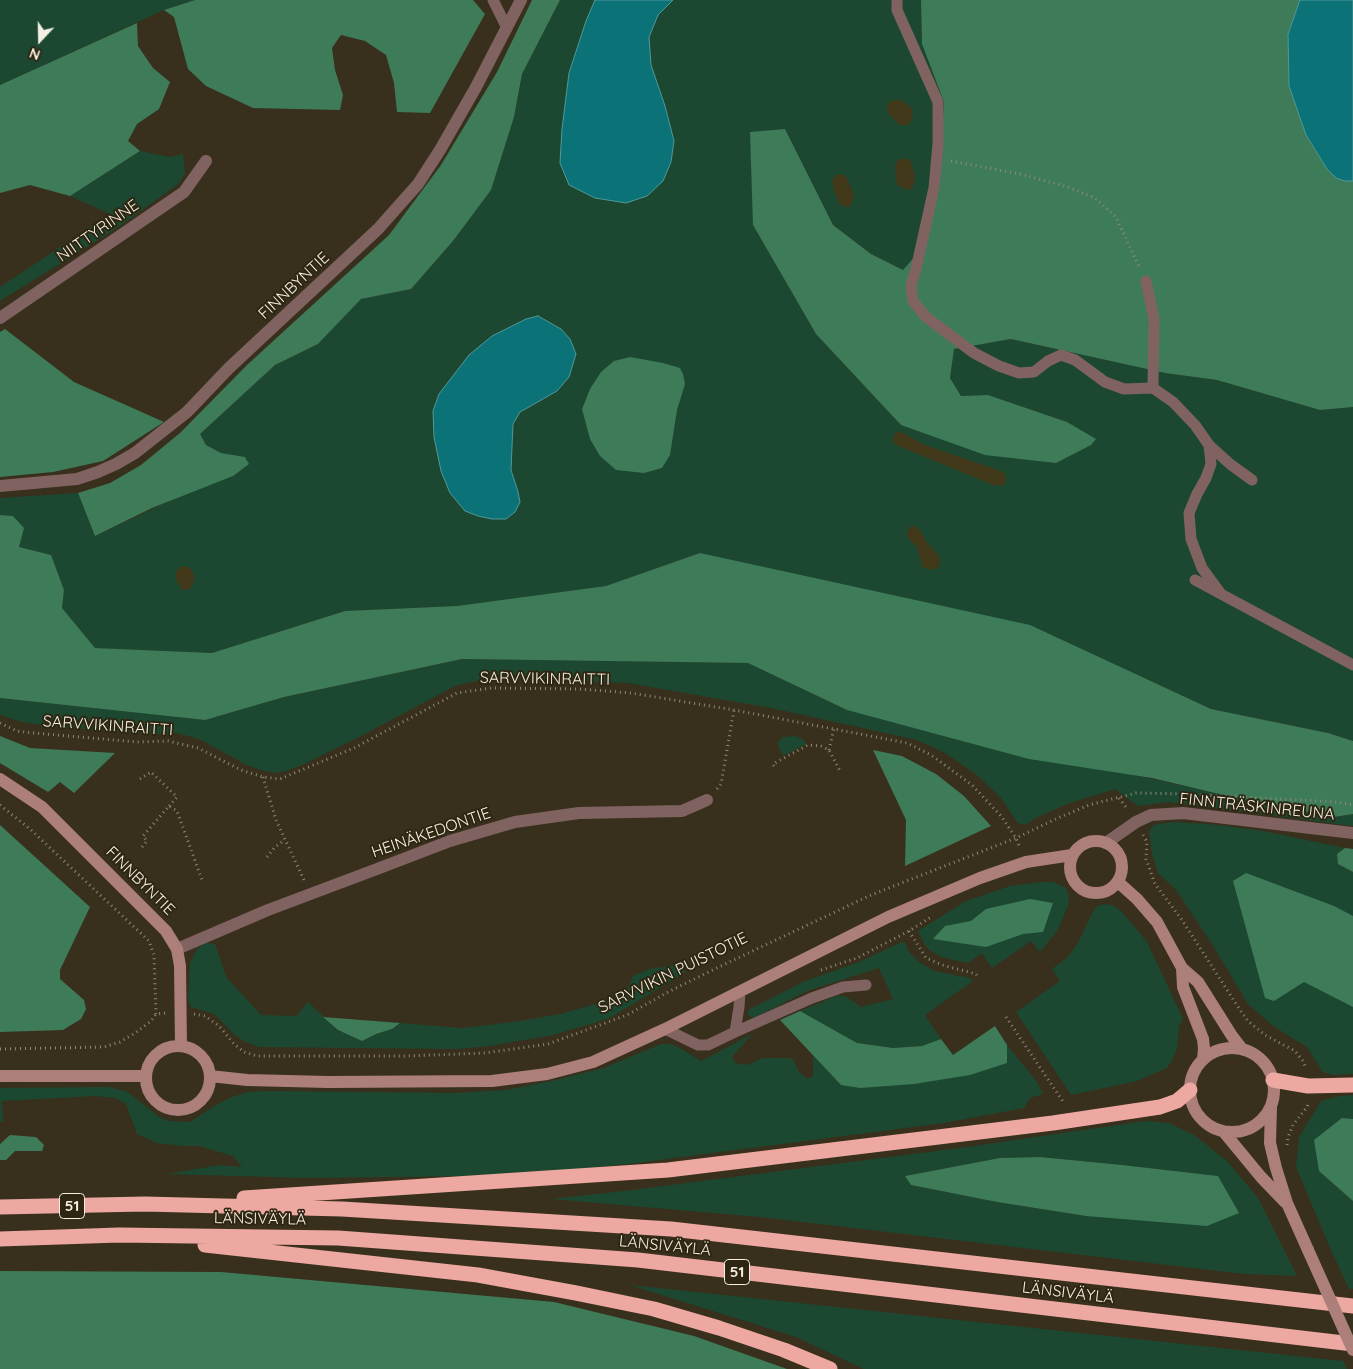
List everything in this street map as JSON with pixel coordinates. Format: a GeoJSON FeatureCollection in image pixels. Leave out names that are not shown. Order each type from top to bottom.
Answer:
{"type":"FeatureCollection","features":[{"type":"Feature","properties":{"kind":"highway"},"geometry":{"type":"LineString","coordinates":[[1273,1080],[1308,1086],[1353,1086]]}},
{"type":"Feature","properties":{"kind":"highway"},"geometry":{"type":"LineString","coordinates":[[145,1204],[668,1170],[1043,1124],[1160,1106],[1177,1100],[1190,1090]]}},
{"type":"Feature","properties":{"kind":"highway","name":"LÄNSIVÄYLÄ"},"geometry":{"type":"LineString","coordinates":[[0,1207],[145,1204],[342,1209],[671,1229],[1353,1306]]}},
{"type":"Feature","properties":{"kind":"highway"},"geometry":{"type":"LineString","coordinates":[[119,1235],[478,1275],[576,1293],[654,1309],[718,1328],[784,1350],[830,1369]]}},
{"type":"Feature","properties":{"kind":"highway","name":"LÄNSIVÄYLÄ"},"geometry":{"type":"LineString","coordinates":[[0,1240],[119,1235],[338,1238],[638,1260],[1353,1344]]}},
{"type":"Feature","properties":{"kind":"main road","name":"FINNBYNTIE"},"geometry":{"type":"LineString","coordinates":[[0,779],[42,807],[166,931],[177,949],[180,966],[181,1046]]}},
{"type":"Feature","properties":{"kind":"main road"},"geometry":{"type":"LineString","coordinates":[[1097,840],[1106,842],[1119,855],[1122,873],[1118,882],[1107,891],[1085,892],[1073,882],[1070,874],[1069,867],[1072,855],[1080,846],[1088,842],[1097,840]]}},
{"type":"Feature","properties":{"kind":"main road"},"geometry":{"type":"LineString","coordinates":[[210,1076],[247,1080],[328,1082],[492,1081],[547,1074],[592,1062],[665,1029],[888,917],[980,878],[1026,862],[1072,855]]}},
{"type":"Feature","properties":{"kind":"main road"},"geometry":{"type":"LineString","coordinates":[[1118,882],[1137,899],[1156,922],[1182,968],[1198,982],[1242,1049]]}},
{"type":"Feature","properties":{"kind":"main road"},"geometry":{"type":"LineString","coordinates":[[1182,968],[1184,987],[1203,1038],[1203,1060]]}},
{"type":"Feature","properties":{"kind":"main road"},"geometry":{"type":"LineString","coordinates":[[171,1046],[181,1046],[192,1049],[201,1056],[207,1065],[210,1076],[208,1088],[203,1098],[194,1105],[183,1109],[172,1109],[161,1105],[152,1098],[147,1088],[145,1076],[147,1066],[161,1050],[171,1046]]}},
{"type":"Feature","properties":{"kind":"main road"},"geometry":{"type":"LineString","coordinates":[[1271,1107],[1263,1119],[1251,1128],[1237,1132],[1223,1131],[1210,1126],[1199,1116],[1192,1104],[1190,1090],[1196,1068],[1211,1053],[1221,1049],[1232,1048],[1253,1053],[1269,1069],[1273,1080],[1274,1094],[1271,1107],[1270,1143],[1287,1203],[1353,1350]]}},
{"type":"Feature","properties":{"kind":"main road"},"geometry":{"type":"LineString","coordinates":[[0,1076],[145,1076]]}},
{"type":"Feature","properties":{"kind":"main road"},"geometry":{"type":"LineString","coordinates":[[1223,1131],[1261,1177],[1287,1203]]}},
{"type":"Feature","properties":{"kind":"street","name":"FINNBYNTIE"},"geometry":{"type":"LineString","coordinates":[[0,486],[77,479],[98,472],[116,464],[135,452],[187,412],[229,368],[378,229],[418,184],[444,142],[521,0]]}},
{"type":"Feature","properties":{"kind":"street","name":"NIITTYRINNE"},"geometry":{"type":"LineString","coordinates":[[0,318],[184,192],[206,161]]}},
{"type":"Feature","properties":{"kind":"street","name":"HEINÄKEDONTIE"},"geometry":{"type":"LineString","coordinates":[[177,949],[268,910],[378,868],[450,841],[515,822],[579,813],[682,811],[707,800]]}},
{"type":"Feature","properties":{"kind":"street","name":"FINNTRÄSKINREUNA"},"geometry":{"type":"LineString","coordinates":[[1106,842],[1136,822],[1151,815],[1183,813],[1353,833]]}},
{"type":"Feature","properties":{"kind":"lane"},"geometry":{"type":"LineString","coordinates":[[493,0],[507,28]]}},
{"type":"Feature","properties":{"kind":"lane"},"geometry":{"type":"LineString","coordinates":[[897,0],[897,10],[938,102],[937,159],[934,188],[911,286],[913,301],[926,317],[974,353],[999,366],[1019,373],[1034,372],[1048,361],[1061,355],[1075,360],[1105,382],[1124,389],[1153,388],[1173,402],[1194,424],[1209,445],[1252,480]]}},
{"type":"Feature","properties":{"kind":"lane"},"geometry":{"type":"LineString","coordinates":[[1146,280],[1154,320],[1153,388]]}},
{"type":"Feature","properties":{"kind":"lane"},"geometry":{"type":"LineString","coordinates":[[1209,445],[1211,464],[1189,513],[1191,539],[1202,568],[1221,594]]}},
{"type":"Feature","properties":{"kind":"lane"},"geometry":{"type":"LineString","coordinates":[[1195,580],[1353,664]]}},
{"type":"Feature","properties":{"kind":"lane"},"geometry":{"type":"LineString","coordinates":[[665,1029],[698,1045],[708,1045],[812,998],[843,987],[866,986]]}},
{"type":"Feature","properties":{"kind":"lane"},"geometry":{"type":"LineString","coordinates":[[735,1032],[740,992]]}},
{"type":"Feature","properties":{"kind":"path"},"geometry":{"type":"LineString","coordinates":[[937,159],[1020,174],[1068,187],[1095,198],[1116,217],[1146,280]]}},
{"type":"Feature","properties":{"kind":"path","name":"SARVVIKINRAITTI"},"geometry":{"type":"LineString","coordinates":[[0,723],[18,731],[137,742],[168,742],[198,748],[241,770],[263,777],[280,779],[354,748],[457,693],[492,688],[579,689],[632,693],[834,728],[906,743],[931,755],[972,785],[1001,816],[1016,838]]}},
{"type":"Feature","properties":{"kind":"path"},"geometry":{"type":"LineString","coordinates":[[707,800],[721,784],[734,710]]}},
{"type":"Feature","properties":{"kind":"path"},"geometry":{"type":"LineString","coordinates":[[829,750],[834,728]]}},
{"type":"Feature","properties":{"kind":"path"},"geometry":{"type":"LineString","coordinates":[[774,766],[773,764],[808,746],[821,746],[829,750],[840,771]]}},
{"type":"Feature","properties":{"kind":"path"},"geometry":{"type":"LineString","coordinates":[[140,779],[151,772],[177,797],[143,836],[147,841],[142,847]]}},
{"type":"Feature","properties":{"kind":"path"},"geometry":{"type":"LineString","coordinates":[[263,777],[276,820],[307,886]]}},
{"type":"Feature","properties":{"kind":"path","name":"SARVVIKIN PUISTOTIE"},"geometry":{"type":"LineString","coordinates":[[156,1014],[180,1012],[205,1016],[219,1026],[234,1044],[244,1052],[257,1056],[405,1056],[485,1053],[548,1044],[627,1016],[670,991],[871,895],[1016,838],[1089,805],[1136,793],[1337,802],[1353,805]]}},
{"type":"Feature","properties":{"kind":"path"},"geometry":{"type":"LineString","coordinates":[[0,805],[30,830],[148,941],[154,955],[156,1014],[151,1021],[135,1033],[120,1042],[104,1047],[0,1049]]}},
{"type":"Feature","properties":{"kind":"path"},"geometry":{"type":"LineString","coordinates":[[169,806],[177,811],[202,880]]}},
{"type":"Feature","properties":{"kind":"path"},"geometry":{"type":"LineString","coordinates":[[267,857],[275,847],[286,840]]}},
{"type":"Feature","properties":{"kind":"path"},"geometry":{"type":"LineString","coordinates":[[814,972],[857,958],[909,931],[926,958],[942,965],[976,974],[979,978]]}},
{"type":"Feature","properties":{"kind":"path"},"geometry":{"type":"LineString","coordinates":[[1006,1017],[1064,1103]]}},
{"type":"Feature","properties":{"kind":"green space"},"geometry":{"type":"Polygon","coordinates":[[[0,0],[195,0],[164,10],[0,85],[0,0]]]}},
{"type":"Feature","properties":{"kind":"green space"},"geometry":{"type":"Polygon","coordinates":[[[195,0],[473,0],[485,14],[430,113],[397,112],[394,83],[386,55],[365,41],[341,35],[332,48],[335,70],[343,95],[340,110],[253,108],[206,86],[188,69],[174,17],[164,10],[195,0]]]}},
{"type":"Feature","properties":{"kind":"green space"},"geometry":{"type":"Polygon","coordinates":[[[532,0],[560,0],[522,74],[514,117],[491,190],[453,241],[411,289],[361,299],[318,344],[275,365],[200,434],[206,445],[221,453],[245,457],[249,464],[233,476],[152,508],[95,536],[78,493],[110,483],[141,465],[180,433],[247,365],[389,235],[441,165],[497,72],[532,0]]]}},
{"type":"Feature","properties":{"kind":"green space"},"geometry":{"type":"Polygon","coordinates":[[[560,0],[921,0],[922,44],[944,102],[938,193],[925,245],[903,270],[871,254],[833,225],[785,129],[753,225],[816,334],[901,425],[1067,422],[988,395],[961,396],[950,378],[954,349],[1011,339],[1165,373],[1217,380],[1320,410],[1353,407],[1353,741],[1328,733],[1211,709],[1117,666],[700,553],[607,586],[457,606],[345,611],[212,653],[94,648],[62,608],[64,590],[30,550],[19,547],[13,516],[0,515],[0,498],[78,493],[95,536],[248,464],[245,457],[221,453],[206,445],[200,434],[275,365],[318,344],[361,299],[411,289],[453,241],[491,190],[514,117],[522,74],[560,0]]]}},
{"type":"Feature","properties":{"kind":"green space"},"geometry":{"type":"Polygon","coordinates":[[[921,0],[1300,0],[1288,34],[1306,135],[1327,169],[1336,178],[1353,181],[1353,407],[1320,410],[1217,380],[1165,373],[1011,339],[954,349],[950,378],[961,396],[988,395],[1067,422],[1096,439],[1091,445],[1056,463],[985,455],[901,425],[816,334],[753,225],[750,132],[785,129],[833,225],[871,254],[903,270],[925,245],[938,193],[944,102],[922,44],[921,0]]]}},
{"type":"Feature","properties":{"kind":"green space"},"geometry":{"type":"Polygon","coordinates":[[[137,23],[138,46],[153,68],[170,82],[159,109],[137,124],[128,141],[140,151],[70,196],[30,185],[0,193],[0,85],[137,23]]]}},
{"type":"Feature","properties":{"kind":"green space"},"geometry":{"type":"Polygon","coordinates":[[[140,151],[170,157],[183,154],[185,174],[178,184],[117,228],[0,301],[0,287],[110,214],[70,196],[140,151]]]}},
{"type":"Feature","properties":{"kind":"green space"},"geometry":{"type":"Polygon","coordinates":[[[5,329],[74,382],[164,422],[103,461],[53,472],[0,477],[0,332],[5,329]]]}},
{"type":"Feature","properties":{"kind":"green space"},"geometry":{"type":"Polygon","coordinates":[[[630,357],[680,368],[685,384],[677,410],[670,455],[662,468],[644,473],[616,470],[600,456],[590,439],[582,409],[590,389],[601,372],[614,361],[630,357]]]}},
{"type":"Feature","properties":{"kind":"green space"},"geometry":{"type":"Polygon","coordinates":[[[0,515],[13,516],[24,528],[19,547],[51,555],[64,590],[62,608],[95,648],[212,653],[345,611],[457,606],[606,586],[700,553],[1030,625],[1211,709],[1328,733],[1353,741],[1353,814],[1334,817],[1152,778],[1029,759],[847,710],[748,663],[462,659],[284,697],[205,720],[0,698],[0,515]]]}},
{"type":"Feature","properties":{"kind":"green space"},"geometry":{"type":"Polygon","coordinates":[[[462,659],[748,663],[847,710],[1215,793],[1334,817],[1353,814],[1353,826],[1169,802],[1138,806],[1115,789],[1067,804],[1025,825],[1018,823],[1000,797],[977,775],[945,753],[917,740],[771,708],[628,683],[485,679],[455,686],[302,765],[276,773],[247,765],[199,739],[177,733],[155,734],[54,727],[22,722],[0,715],[0,698],[205,720],[284,697],[462,659]]]}},
{"type":"Feature","properties":{"kind":"green space"},"geometry":{"type":"Polygon","coordinates":[[[0,736],[30,748],[115,753],[74,793],[60,782],[48,792],[0,763],[0,736]]]}},
{"type":"Feature","properties":{"kind":"green space"},"geometry":{"type":"Polygon","coordinates":[[[796,736],[804,740],[806,744],[783,756],[777,743],[783,737],[796,736]]]}},
{"type":"Feature","properties":{"kind":"green space"},"geometry":{"type":"Polygon","coordinates":[[[873,750],[902,756],[936,774],[964,796],[991,826],[905,866],[906,820],[873,750]]]}},
{"type":"Feature","properties":{"kind":"green space"},"geometry":{"type":"Polygon","coordinates":[[[1172,822],[1209,824],[1263,831],[1345,848],[1337,854],[1338,864],[1353,872],[1353,1074],[1333,1075],[1323,1072],[1307,1047],[1273,1026],[1248,1004],[1212,944],[1176,890],[1158,873],[1152,854],[1149,831],[1154,825],[1172,822]]]}},
{"type":"Feature","properties":{"kind":"green space"},"geometry":{"type":"Polygon","coordinates":[[[0,825],[90,907],[60,970],[60,979],[84,1000],[86,1009],[81,1019],[63,1030],[0,1032],[0,825]]]}},
{"type":"Feature","properties":{"kind":"green space"},"geometry":{"type":"Polygon","coordinates":[[[1345,848],[1353,849],[1353,872],[1338,864],[1337,854],[1345,848]]]}},
{"type":"Feature","properties":{"kind":"green space"},"geometry":{"type":"Polygon","coordinates":[[[1246,873],[1334,906],[1353,916],[1353,1007],[1304,982],[1274,1001],[1265,998],[1233,881],[1246,873]]]}},
{"type":"Feature","properties":{"kind":"green space"},"geometry":{"type":"Polygon","coordinates":[[[1053,882],[1066,888],[1069,903],[1058,930],[1040,952],[1031,941],[992,968],[982,953],[968,963],[941,957],[925,945],[918,931],[966,901],[1010,886],[1053,882]]]}},
{"type":"Feature","properties":{"kind":"green space"},"geometry":{"type":"Polygon","coordinates":[[[1030,899],[1053,903],[1043,932],[1023,934],[986,947],[933,939],[945,926],[971,921],[986,909],[1030,899]]]}},
{"type":"Feature","properties":{"kind":"green space"},"geometry":{"type":"Polygon","coordinates":[[[1104,904],[1113,905],[1123,913],[1147,942],[1183,1019],[1179,1026],[1177,1048],[1167,1068],[1137,1081],[1071,1095],[1016,1012],[1060,981],[1052,969],[1068,957],[1079,941],[1097,906],[1104,904]]]}},
{"type":"Feature","properties":{"kind":"green space"},"geometry":{"type":"Polygon","coordinates":[[[904,941],[909,952],[919,962],[935,971],[969,978],[973,981],[925,1015],[941,1039],[922,1046],[893,1048],[857,1043],[800,1011],[837,996],[845,996],[861,1007],[893,999],[879,968],[807,991],[754,1018],[749,1016],[748,1012],[750,1009],[803,982],[859,962],[904,941]]]}},
{"type":"Feature","properties":{"kind":"green space"},"geometry":{"type":"Polygon","coordinates":[[[206,943],[215,944],[226,977],[261,1015],[296,1016],[308,1002],[338,1030],[362,1041],[392,1029],[400,1023],[463,1028],[560,1014],[599,1003],[626,992],[633,976],[650,969],[676,965],[686,972],[608,1019],[553,1035],[489,1046],[457,1049],[259,1047],[245,1042],[234,1034],[214,1014],[191,1007],[188,1000],[190,963],[197,949],[206,943]]]}},
{"type":"Feature","properties":{"kind":"green space"},"geometry":{"type":"Polygon","coordinates":[[[800,1011],[857,1043],[893,1048],[922,1046],[941,1039],[953,1055],[995,1026],[1007,1045],[1007,1063],[970,1075],[914,1084],[860,1088],[841,1085],[780,1020],[800,1011]]]}},
{"type":"Feature","properties":{"kind":"green space"},"geometry":{"type":"Polygon","coordinates":[[[323,1017],[400,1023],[392,1029],[362,1041],[338,1030],[323,1017]]]}},
{"type":"Feature","properties":{"kind":"green space"},"geometry":{"type":"Polygon","coordinates":[[[752,1034],[732,1057],[736,1063],[747,1065],[763,1058],[792,1058],[799,1072],[808,1079],[813,1076],[813,1055],[841,1085],[1007,1063],[1007,1045],[1037,1082],[1043,1094],[1030,1098],[1024,1108],[944,1123],[628,1164],[467,1176],[308,1178],[167,1174],[220,1165],[242,1167],[233,1156],[199,1146],[157,1143],[137,1134],[126,1104],[116,1098],[95,1096],[2,1101],[3,1121],[0,1122],[0,1088],[108,1087],[128,1092],[159,1117],[169,1121],[190,1122],[216,1105],[248,1092],[455,1093],[507,1090],[604,1068],[661,1044],[670,1044],[680,1048],[701,1061],[752,1034]]]}},
{"type":"Feature","properties":{"kind":"green space"},"geometry":{"type":"Polygon","coordinates":[[[1353,1095],[1353,1119],[1342,1118],[1319,1171],[1353,1201],[1353,1289],[1349,1289],[1296,1167],[1299,1137],[1321,1101],[1353,1095]]]}},
{"type":"Feature","properties":{"kind":"green space"},"geometry":{"type":"Polygon","coordinates":[[[1342,1118],[1353,1119],[1353,1201],[1319,1171],[1314,1140],[1342,1118]]]}},
{"type":"Feature","properties":{"kind":"green space"},"geometry":{"type":"Polygon","coordinates":[[[1145,1121],[1169,1123],[1194,1135],[1227,1161],[1258,1198],[1297,1276],[1244,1274],[760,1217],[551,1199],[624,1191],[960,1148],[1145,1121]],[[1040,1157],[1000,1158],[905,1176],[911,1185],[997,1202],[1086,1216],[1218,1176],[1040,1157]]]}},
{"type":"Feature","properties":{"kind":"green space"},"geometry":{"type":"Polygon","coordinates":[[[10,1135],[36,1137],[44,1145],[42,1151],[15,1151],[6,1160],[0,1160],[0,1144],[10,1135]]]}},
{"type":"Feature","properties":{"kind":"green space"},"geometry":{"type":"Polygon","coordinates":[[[1040,1157],[1218,1176],[1239,1213],[1207,1226],[1086,1216],[997,1202],[911,1185],[905,1176],[1000,1158],[1040,1157]]]}},
{"type":"Feature","properties":{"kind":"green space"},"geometry":{"type":"Polygon","coordinates":[[[0,1271],[221,1272],[554,1302],[694,1336],[787,1369],[0,1369],[0,1271]]]}},
{"type":"Feature","properties":{"kind":"green space"},"geometry":{"type":"Polygon","coordinates":[[[630,1285],[1343,1361],[1347,1369],[864,1369],[796,1337],[630,1285]]]}},
{"type":"Feature","properties":{"kind":"sand"},"geometry":{"type":"Polygon","coordinates":[[[901,100],[912,109],[913,115],[909,125],[899,125],[888,113],[889,102],[901,100]]]}},
{"type":"Feature","properties":{"kind":"sand"},"geometry":{"type":"Polygon","coordinates":[[[901,158],[910,160],[915,175],[914,184],[908,190],[898,186],[896,180],[895,166],[901,158]]]}},
{"type":"Feature","properties":{"kind":"sand"},"geometry":{"type":"Polygon","coordinates":[[[836,175],[846,176],[853,192],[854,198],[850,207],[840,204],[834,192],[832,180],[836,175]]]}},
{"type":"Feature","properties":{"kind":"sand"},"geometry":{"type":"Polygon","coordinates":[[[899,431],[925,445],[1004,473],[1006,478],[1005,484],[1001,486],[993,485],[896,445],[893,441],[894,435],[899,431]]]}},
{"type":"Feature","properties":{"kind":"sand"},"geometry":{"type":"Polygon","coordinates":[[[915,526],[921,531],[925,540],[939,556],[940,565],[935,570],[923,568],[917,547],[908,538],[907,532],[910,527],[915,526]]]}},
{"type":"Feature","properties":{"kind":"sand"},"geometry":{"type":"Polygon","coordinates":[[[180,567],[190,568],[194,575],[194,581],[190,589],[182,590],[176,580],[176,572],[180,567]]]}},
{"type":"Feature","properties":{"kind":"water"},"geometry":{"type":"Polygon","coordinates":[[[595,0],[673,0],[658,15],[649,37],[651,65],[665,106],[674,141],[671,162],[663,181],[647,196],[626,203],[595,198],[569,185],[560,163],[569,73],[595,0]]]}},
{"type":"Feature","properties":{"kind":"water"},"geometry":{"type":"Polygon","coordinates":[[[1300,0],[1353,0],[1353,181],[1336,178],[1327,169],[1306,135],[1289,86],[1288,34],[1300,0]]]}},
{"type":"Feature","properties":{"kind":"water"},"geometry":{"type":"Polygon","coordinates":[[[538,316],[561,329],[570,339],[576,354],[569,377],[557,391],[520,412],[513,424],[511,470],[520,502],[515,512],[506,519],[478,516],[465,511],[450,493],[441,471],[434,437],[433,411],[439,394],[469,355],[492,336],[526,319],[538,316]]]}}]}
